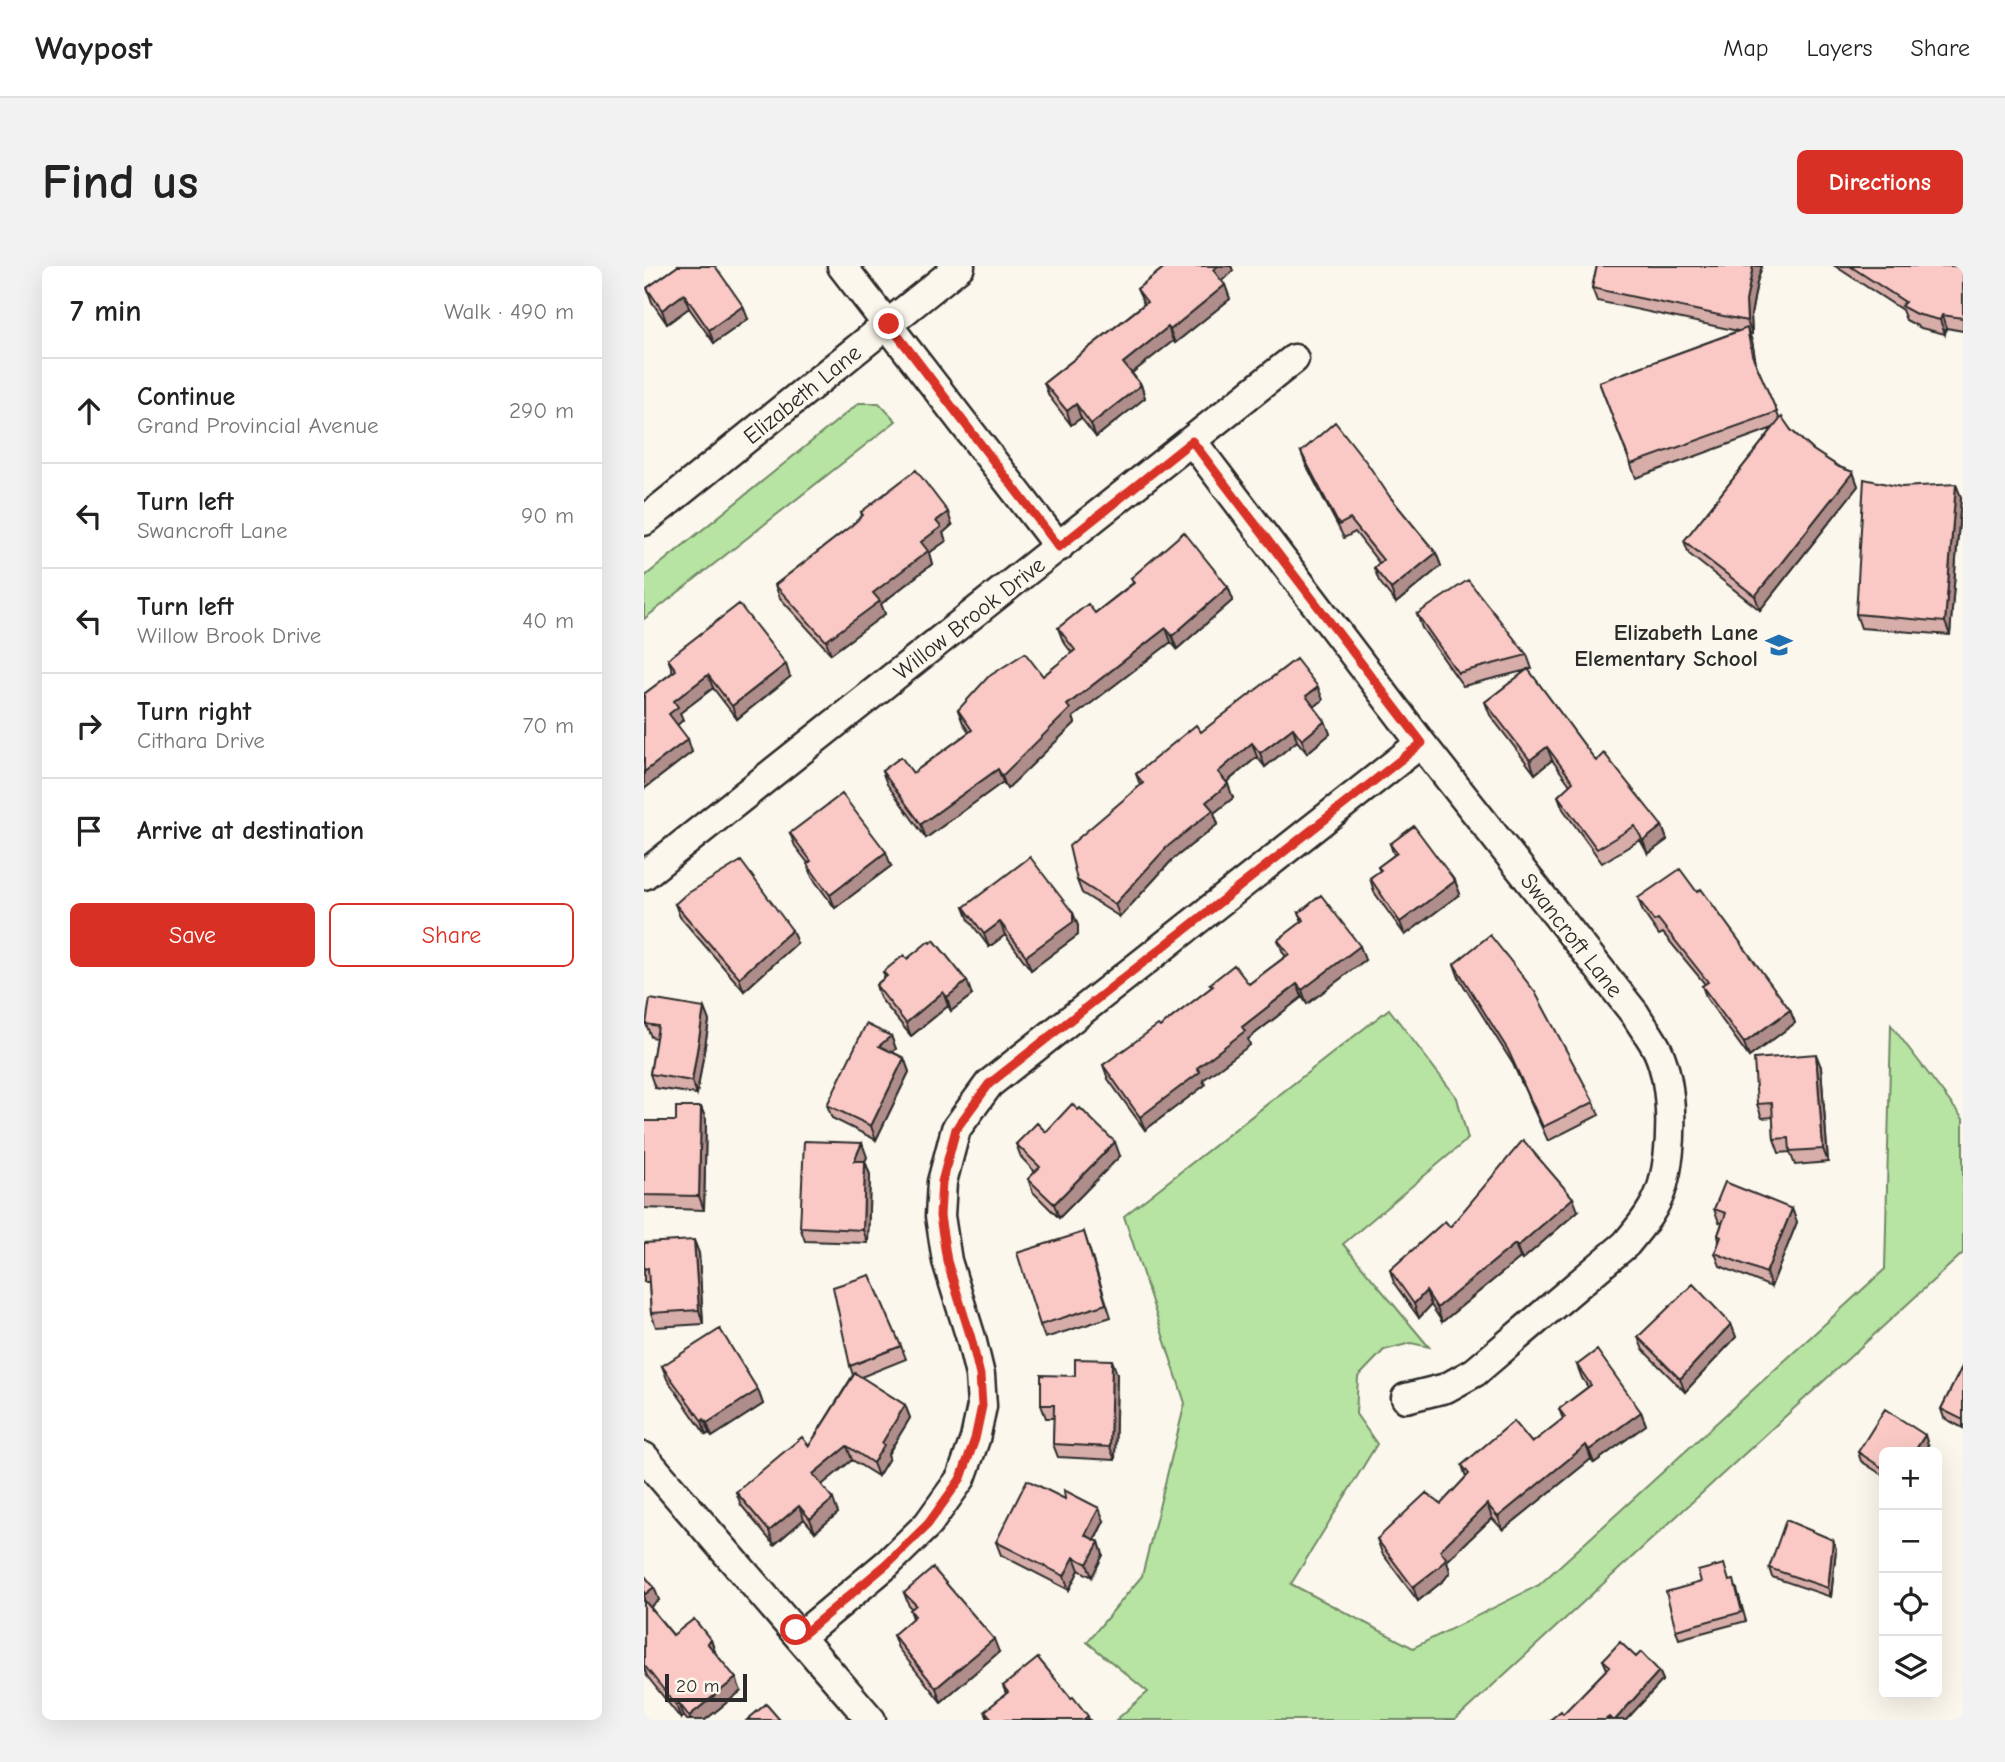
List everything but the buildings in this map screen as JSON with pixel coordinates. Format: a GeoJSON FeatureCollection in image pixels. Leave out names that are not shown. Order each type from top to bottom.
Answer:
{"type":"FeatureCollection","features":[{"type":"Feature","properties":{"kind":"street"},"geometry":{"type":"LineString","coordinates":[[842,266],[1059,547]]}},
{"type":"Feature","properties":{"kind":"street","name":"Elizabeth Lane"},"geometry":{"type":"LineString","coordinates":[[644,522],[960,266]]}},
{"type":"Feature","properties":{"kind":"street","name":"Willow Brook Drive"},"geometry":{"type":"LineString","coordinates":[[644,875],[1294,359]]}},
{"type":"Feature","properties":{"kind":"street","name":"Swancroft Lane"},"geometry":{"type":"LineString","coordinates":[[1192,441],[1641,1024],[1658,1052],[1669,1094],[1671,1139],[1663,1186],[1646,1220],[1626,1244],[1475,1372],[1446,1388],[1406,1398]]}},
{"type":"Feature","properties":{"kind":"street"},"geometry":{"type":"LineString","coordinates":[[801,1636],[887,1564],[928,1524],[961,1478],[975,1439],[982,1406],[980,1375],[947,1261],[940,1216],[942,1182],[956,1129],[969,1108],[989,1084],[1422,743]]}},
{"type":"Feature","properties":{"kind":"street"},"geometry":{"type":"LineString","coordinates":[[644,1457],[871,1720]]}},
{"type":"Feature","properties":{"kind":"green space"},"geometry":{"type":"Polygon","coordinates":[[[859,403],[879,403],[896,421],[644,619],[644,577],[859,403]]]}},
{"type":"Feature","properties":{"kind":"green space"},"geometry":{"type":"Polygon","coordinates":[[[1389,1009],[1457,1098],[1468,1139],[1343,1244],[1429,1347],[1411,1343],[1384,1350],[1358,1377],[1356,1414],[1377,1444],[1291,1584],[1413,1648],[1539,1585],[1885,1269],[1891,1025],[1963,1119],[1963,1253],[1455,1720],[1116,1720],[1148,1692],[1087,1642],[1142,1576],[1185,1403],[1124,1216],[1389,1009]]]}},
{"type":"Feature","properties":{"kind":"place","name":"Elizabeth Lane Elementary School"},"geometry":{"type":"Point","coordinates":[1779,645]}},
{"type":"Feature","properties":{"kind":"route"},"geometry":{"type":"LineString","coordinates":[[796,1630],[801,1636],[887,1564],[928,1524],[961,1478],[975,1439],[982,1406],[980,1375],[947,1261],[940,1216],[942,1182],[956,1129],[969,1108],[989,1084],[1422,743],[1192,441],[1059,547],[889,324]]}}]}
